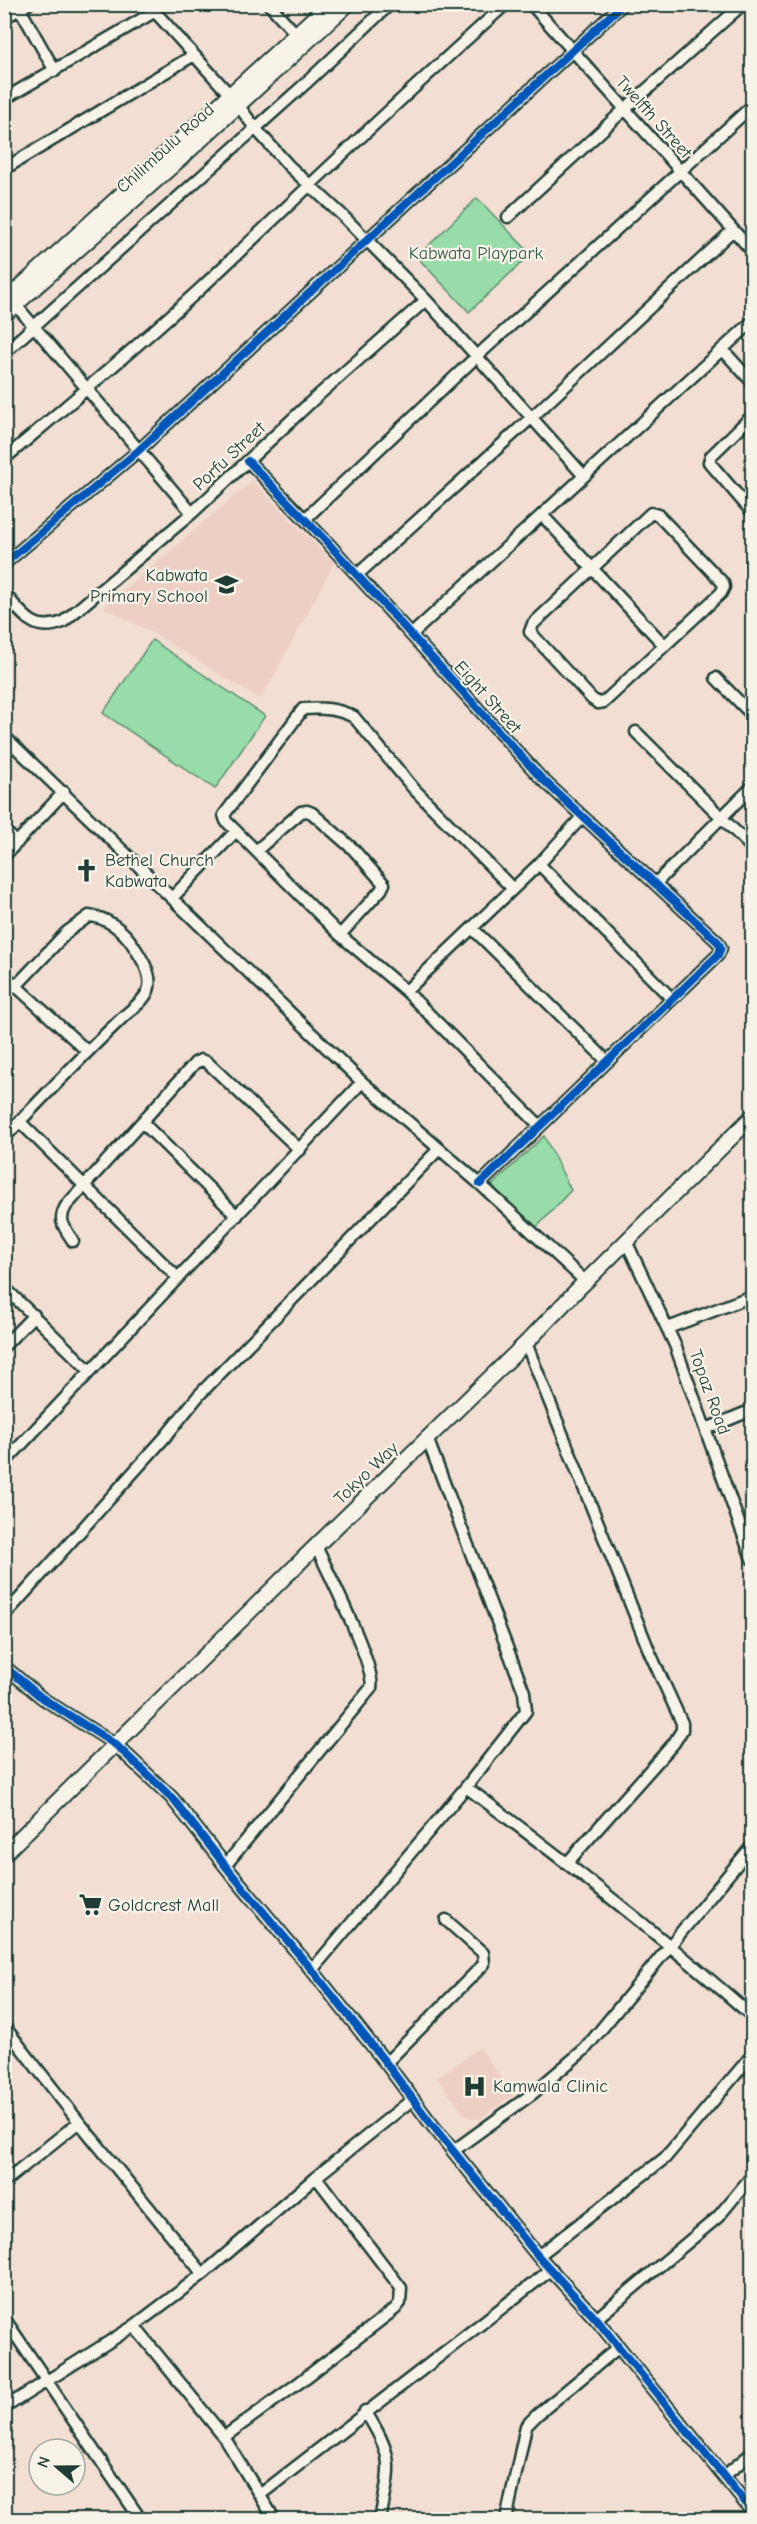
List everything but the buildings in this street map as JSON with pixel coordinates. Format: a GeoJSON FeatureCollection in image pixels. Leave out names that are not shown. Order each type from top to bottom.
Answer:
{"type":"FeatureCollection","features":[{"type":"Feature","properties":{"kind":"main road","name":"Chilimbulu Road"},"geometry":{"type":"LineString","coordinates":[[234,100],[296,34],[329,4]]}},
{"type":"Feature","properties":{"kind":"main road","name":"Chilimbulu Road"},"geometry":{"type":"LineString","coordinates":[[4,315],[9,299],[234,100],[348,4]]}},
{"type":"Feature","properties":{"kind":"main road","name":"Tokyo Way"},"geometry":{"type":"LineString","coordinates":[[4,1854],[316,1546],[526,1343],[753,1117]]}},
{"type":"Feature","properties":{"kind":"street"},"geometry":{"type":"LineString","coordinates":[[269,4],[296,34]]}},
{"type":"Feature","properties":{"kind":"street"},"geometry":{"type":"LineString","coordinates":[[4,354],[390,4]]}},
{"type":"Feature","properties":{"kind":"street"},"geometry":{"type":"LineString","coordinates":[[4,459],[88,389],[198,290],[309,184],[506,4]]}},
{"type":"Feature","properties":{"kind":"street","name":"Twelfth Street"},"geometry":{"type":"LineString","coordinates":[[531,4],[753,251]]}},
{"type":"Feature","properties":{"kind":"street"},"geometry":{"type":"LineString","coordinates":[[4,564],[138,451],[624,4]]}},
{"type":"Feature","properties":{"kind":"street"},"geometry":{"type":"LineString","coordinates":[[508,217],[743,4]]}},
{"type":"Feature","properties":{"kind":"street"},"geometry":{"type":"LineString","coordinates":[[4,18],[24,7],[55,71]]}},
{"type":"Feature","properties":{"kind":"street"},"geometry":{"type":"LineString","coordinates":[[4,99],[55,71],[151,8],[234,100],[255,128],[426,300],[584,476]]}},
{"type":"Feature","properties":{"kind":"street"},"geometry":{"type":"LineString","coordinates":[[4,169],[194,55]]}},
{"type":"Feature","properties":{"kind":"street"},"geometry":{"type":"LineString","coordinates":[[305,519],[476,357],[753,106]]}},
{"type":"Feature","properties":{"kind":"street"},"geometry":{"type":"LineString","coordinates":[[357,575],[531,418],[733,230]]}},
{"type":"Feature","properties":{"kind":"street"},"geometry":{"type":"LineString","coordinates":[[9,299],[36,327],[192,513]]}},
{"type":"Feature","properties":{"kind":"street","name":"Porfu Street"},"geometry":{"type":"LineString","coordinates":[[4,593],[31,621],[50,627],[63,622],[192,513],[426,300]]}},
{"type":"Feature","properties":{"kind":"street"},"geometry":{"type":"LineString","coordinates":[[412,634],[753,322]]}},
{"type":"Feature","properties":{"kind":"street"},"geometry":{"type":"LineString","coordinates":[[722,348],[753,382]]}},
{"type":"Feature","properties":{"kind":"street"},"geometry":{"type":"LineString","coordinates":[[753,416],[711,456],[709,462],[753,512]]}},
{"type":"Feature","properties":{"kind":"street","name":"Eight Street"},"geometry":{"type":"LineString","coordinates":[[248,461],[412,634],[540,777],[718,942],[721,948],[718,955],[672,999]]}},
{"type":"Feature","properties":{"kind":"street"},"geometry":{"type":"LineString","coordinates":[[651,513],[658,515],[723,583],[724,588],[664,645],[604,702],[598,703],[530,632],[533,624],[651,513]]}},
{"type":"Feature","properties":{"kind":"street"},"geometry":{"type":"LineString","coordinates":[[542,515],[664,645]]}},
{"type":"Feature","properties":{"kind":"street"},"geometry":{"type":"LineString","coordinates":[[716,678],[753,715]]}},
{"type":"Feature","properties":{"kind":"street"},"geometry":{"type":"LineString","coordinates":[[513,889],[414,789],[354,717],[334,710],[303,709],[224,815],[226,821],[340,934],[406,992],[540,1126]]}},
{"type":"Feature","properties":{"kind":"street"},"geometry":{"type":"LineString","coordinates":[[636,732],[753,848]]}},
{"type":"Feature","properties":{"kind":"street"},"geometry":{"type":"LineString","coordinates":[[4,736],[362,1082],[480,1184],[586,1282]]}},
{"type":"Feature","properties":{"kind":"street"},"geometry":{"type":"LineString","coordinates":[[656,883],[753,788]]}},
{"type":"Feature","properties":{"kind":"street"},"geometry":{"type":"LineString","coordinates":[[4,856],[64,792]]}},
{"type":"Feature","properties":{"kind":"street"},"geometry":{"type":"LineString","coordinates":[[257,850],[302,812],[307,811],[353,849],[384,884],[340,934]]}},
{"type":"Feature","properties":{"kind":"street"},"geometry":{"type":"LineString","coordinates":[[406,992],[539,864],[582,817]]}},
{"type":"Feature","properties":{"kind":"street"},"geometry":{"type":"LineString","coordinates":[[4,830],[17,843]]}},
{"type":"Feature","properties":{"kind":"street"},"geometry":{"type":"LineString","coordinates":[[172,897],[236,831]]}},
{"type":"Feature","properties":{"kind":"street"},"geometry":{"type":"LineString","coordinates":[[480,1184],[672,999],[539,864]]}},
{"type":"Feature","properties":{"kind":"street"},"geometry":{"type":"LineString","coordinates":[[4,1138],[87,1051],[146,996],[150,981],[142,960],[130,941],[113,925],[98,916],[89,916],[67,932],[17,985]]}},
{"type":"Feature","properties":{"kind":"street"},"geometry":{"type":"LineString","coordinates":[[472,928],[607,1060]]}},
{"type":"Feature","properties":{"kind":"street"},"geometry":{"type":"LineString","coordinates":[[4,975],[87,1051]]}},
{"type":"Feature","properties":{"kind":"street"},"geometry":{"type":"LineString","coordinates":[[73,1241],[62,1222],[61,1215],[84,1186],[195,1063],[201,1060],[207,1062],[300,1150]]}},
{"type":"Feature","properties":{"kind":"street"},"geometry":{"type":"LineString","coordinates":[[4,1463],[362,1082]]}},
{"type":"Feature","properties":{"kind":"street"},"geometry":{"type":"LineString","coordinates":[[20,1122],[178,1278]]}},
{"type":"Feature","properties":{"kind":"street"},"geometry":{"type":"LineString","coordinates":[[142,1122],[237,1216]]}},
{"type":"Feature","properties":{"kind":"street"},"geometry":{"type":"LineString","coordinates":[[4,1616],[200,1395],[439,1149]]}},
{"type":"Feature","properties":{"kind":"street","name":"Topaz Road"},"geometry":{"type":"LineString","coordinates":[[626,1241],[668,1328],[748,1534],[753,1559]]}},
{"type":"Feature","properties":{"kind":"street"},"geometry":{"type":"LineString","coordinates":[[4,1287],[90,1371]]}},
{"type":"Feature","properties":{"kind":"street"},"geometry":{"type":"LineString","coordinates":[[668,1328],[753,1296]]}},
{"type":"Feature","properties":{"kind":"street"},"geometry":{"type":"LineString","coordinates":[[4,1346],[34,1315]]}},
{"type":"Feature","properties":{"kind":"street"},"geometry":{"type":"LineString","coordinates":[[526,1343],[650,1653],[682,1723],[682,1730],[674,1743],[568,1862]]}},
{"type":"Feature","properties":{"kind":"street"},"geometry":{"type":"LineString","coordinates":[[706,1429],[753,1410]]}},
{"type":"Feature","properties":{"kind":"street"},"geometry":{"type":"LineString","coordinates":[[312,1971],[466,1787],[522,1718],[525,1711],[526,1698],[427,1438]]}},
{"type":"Feature","properties":{"kind":"street"},"geometry":{"type":"LineString","coordinates":[[225,1866],[371,1688],[373,1681],[361,1646],[316,1546]]}},
{"type":"Feature","properties":{"kind":"street"},"geometry":{"type":"LineString","coordinates":[[4,1666],[42,1698],[116,1745],[172,1798],[386,2062],[453,2151],[538,2256],[596,2319],[753,2511]]}},
{"type":"Feature","properties":{"kind":"street"},"geometry":{"type":"LineString","coordinates":[[466,1787],[568,1862],[672,1946],[753,2016]]}},
{"type":"Feature","properties":{"kind":"street"},"geometry":{"type":"LineString","coordinates":[[453,2151],[532,2094],[585,2049],[753,1846]]}},
{"type":"Feature","properties":{"kind":"street"},"geometry":{"type":"LineString","coordinates":[[386,2062],[484,1964],[483,1953],[446,1920]]}},
{"type":"Feature","properties":{"kind":"street"},"geometry":{"type":"LineString","coordinates":[[4,2026],[203,2274]]}},
{"type":"Feature","properties":{"kind":"street"},"geometry":{"type":"LineString","coordinates":[[538,2256],[665,2158],[753,2055]]}},
{"type":"Feature","properties":{"kind":"street"},"geometry":{"type":"LineString","coordinates":[[4,2408],[134,2326],[203,2274],[316,2177],[413,2099]]}},
{"type":"Feature","properties":{"kind":"street"},"geometry":{"type":"LineString","coordinates":[[4,2182],[79,2122]]}},
{"type":"Feature","properties":{"kind":"street"},"geometry":{"type":"LineString","coordinates":[[596,2319],[718,2217],[753,2176]]}},
{"type":"Feature","properties":{"kind":"street"},"geometry":{"type":"LineString","coordinates":[[224,2437],[300,2382],[400,2303],[401,2288],[316,2177]]}},
{"type":"Feature","properties":{"kind":"street"},"geometry":{"type":"LineString","coordinates":[[261,2494],[552,2269]]}},
{"type":"Feature","properties":{"kind":"street"},"geometry":{"type":"LineString","coordinates":[[4,2318],[141,2520]]}},
{"type":"Feature","properties":{"kind":"street"},"geometry":{"type":"LineString","coordinates":[[134,2326],[224,2437],[275,2520]]}},
{"type":"Feature","properties":{"kind":"street"},"geometry":{"type":"LineString","coordinates":[[506,2520],[526,2426],[619,2347]]}},
{"type":"Feature","properties":{"kind":"street"},"geometry":{"type":"LineString","coordinates":[[365,2412],[382,2438],[390,2465],[380,2520]]}},
{"type":"Feature","properties":{"kind":"street"},"geometry":{"type":"LineString","coordinates":[[724,2476],[753,2453]]}},
{"type":"Feature","properties":{"kind":"shaded area","name":"Kabwata Primary School"},"geometry":{"type":"Polygon","coordinates":[[[252,481],[334,563],[261,700],[154,634],[104,607],[252,481]]]}},
{"type":"Feature","properties":{"kind":"shaded area","name":"Kamwala Clinic"},"geometry":{"type":"Polygon","coordinates":[[[480,2047],[512,2095],[479,2119],[466,2116],[437,2078],[480,2047]]]}},
{"type":"Feature","properties":{"kind":"green space","name":"Kabwata Playpark"},"geometry":{"type":"Polygon","coordinates":[[[477,198],[531,254],[469,312],[417,257],[477,198]]]}},
{"type":"Feature","properties":{"kind":"green space"},"geometry":{"type":"Polygon","coordinates":[[[152,640],[265,716],[215,789],[103,713],[152,640]]]}},
{"type":"Feature","properties":{"kind":"green space"},"geometry":{"type":"Polygon","coordinates":[[[544,1136],[571,1190],[537,1227],[491,1186],[544,1136]]]}},
{"type":"Feature","properties":{"kind":"waterway"},"geometry":{"type":"LineString","coordinates":[[4,343],[17,333]]}},
{"type":"Feature","properties":{"kind":"cycle path"},"geometry":{"type":"LineString","coordinates":[[4,564],[138,451],[623,4]]}},
{"type":"Feature","properties":{"kind":"cycle path"},"geometry":{"type":"LineString","coordinates":[[248,461],[327,542],[540,777],[718,942],[721,948],[718,955],[480,1184]]}},
{"type":"Feature","properties":{"kind":"cycle path"},"geometry":{"type":"LineString","coordinates":[[4,1666],[42,1698],[116,1745],[172,1798],[312,1970],[429,2121],[538,2256],[596,2319],[752,2511]]}},
{"type":"Feature","properties":{"kind":"place","name":"Kabwata Primary School"},"geometry":{"type":"Point","coordinates":[226,585]}},
{"type":"Feature","properties":{"kind":"place","name":"Bethel Church Kabwata"},"geometry":{"type":"Point","coordinates":[87,870]}},
{"type":"Feature","properties":{"kind":"place","name":"Goldcrest Mall"},"geometry":{"type":"Point","coordinates":[90,1905]}},
{"type":"Feature","properties":{"kind":"place","name":"Kamwala Clinic"},"geometry":{"type":"Point","coordinates":[475,2086]}}]}
